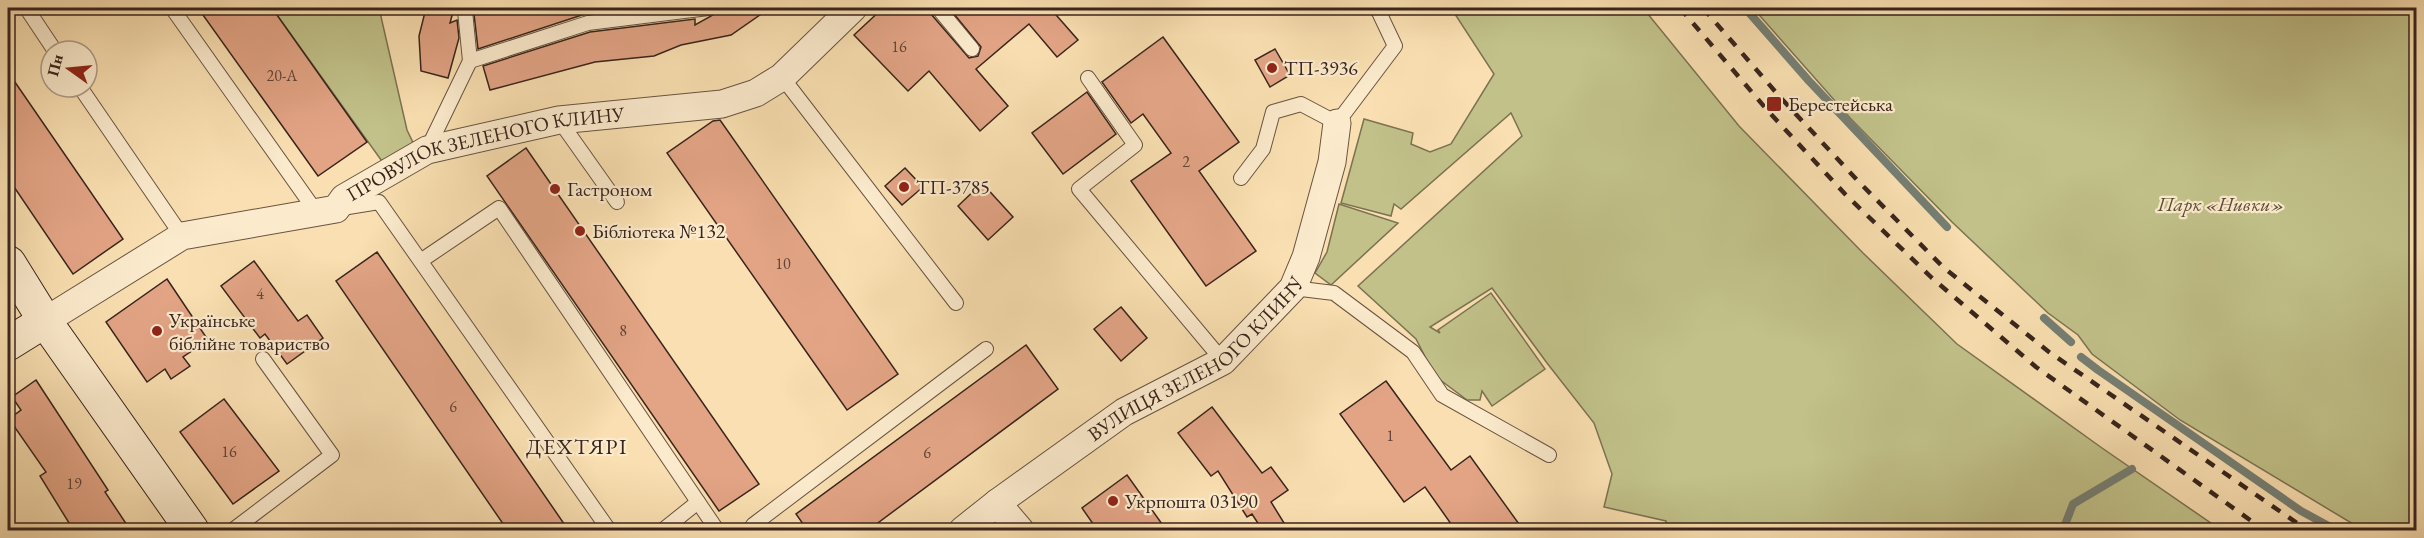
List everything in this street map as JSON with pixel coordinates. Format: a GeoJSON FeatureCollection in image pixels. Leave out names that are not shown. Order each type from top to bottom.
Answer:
{"type":"FeatureCollection","features":[{"type":"Feature","properties":{"kind":"street","name":"ПРОВУЛОК ЗЕЛЕНОГО КЛИНУ"},"geometry":{"type":"LineString","coordinates":[[327,211],[344,198],[427,150],[559,120],[722,104],[756,93],[782,77],[853,8]]}},
{"type":"Feature","properties":{"kind":"street","name":"ВУЛИЦЯ ЗЕЛЕНОГО КЛИНУ"},"geometry":{"type":"LineString","coordinates":[[963,531],[1124,412],[1223,361],[1293,288],[1306,257],[1332,162],[1337,123]]}},
{"type":"Feature","properties":{"kind":"street"},"geometry":{"type":"LineString","coordinates":[[8,344],[182,236],[327,211]]}},
{"type":"Feature","properties":{"kind":"street"},"geometry":{"type":"LineString","coordinates":[[8,263],[45,321],[192,531]]}},
{"type":"Feature","properties":{"kind":"street"},"geometry":{"type":"LineString","coordinates":[[998,503],[1020,531]]}},
{"type":"Feature","properties":{"kind":"lane"},"geometry":{"type":"LineString","coordinates":[[172,8],[327,211],[379,202],[422,260],[609,531]]}},
{"type":"Feature","properties":{"kind":"lane"},"geometry":{"type":"LineString","coordinates":[[427,150],[470,61],[465,11],[467,8]]}},
{"type":"Feature","properties":{"kind":"lane"},"geometry":{"type":"LineString","coordinates":[[470,61],[588,23],[708,8]]}},
{"type":"Feature","properties":{"kind":"lane"},"geometry":{"type":"LineString","coordinates":[[938,8],[972,50]]}},
{"type":"Feature","properties":{"kind":"lane"},"geometry":{"type":"LineString","coordinates":[[1241,178],[1263,149],[1273,112],[1301,104],[1337,123],[1395,46],[1377,8]]}},
{"type":"Feature","properties":{"kind":"lane"},"geometry":{"type":"LineString","coordinates":[[29,12],[48,39]]}},
{"type":"Feature","properties":{"kind":"lane"},"geometry":{"type":"LineString","coordinates":[[782,77],[956,303]]}},
{"type":"Feature","properties":{"kind":"lane"},"geometry":{"type":"LineString","coordinates":[[1088,78],[1135,145],[1079,189],[1223,361]]}},
{"type":"Feature","properties":{"kind":"lane"},"geometry":{"type":"LineString","coordinates":[[88,99],[182,236]]}},
{"type":"Feature","properties":{"kind":"lane"},"geometry":{"type":"LineString","coordinates":[[559,120],[617,202]]}},
{"type":"Feature","properties":{"kind":"lane"},"geometry":{"type":"LineString","coordinates":[[422,260],[499,208],[717,531]]}},
{"type":"Feature","properties":{"kind":"lane"},"geometry":{"type":"LineString","coordinates":[[1293,288],[1334,293],[1413,352],[1442,395],[1549,455]]}},
{"type":"Feature","properties":{"kind":"lane"},"geometry":{"type":"LineString","coordinates":[[752,529],[986,349]]}},
{"type":"Feature","properties":{"kind":"lane"},"geometry":{"type":"LineString","coordinates":[[233,531],[332,455],[263,359]]}},
{"type":"Feature","properties":{"kind":"lane"},"geometry":{"type":"LineString","coordinates":[[663,531],[698,502]]}},
{"type":"Feature","properties":{"kind":"green space"},"geometry":{"type":"Polygon","coordinates":[[[272,8],[379,8],[407,130],[419,155],[389,171],[272,8]]]}},
{"type":"Feature","properties":{"kind":"green space"},"geometry":{"type":"Polygon","coordinates":[[[1451,8],[1569,8],[1572,11],[1577,8],[1643,8],[1739,126],[1863,253],[1957,344],[2221,530],[1669,530],[1666,521],[1604,507],[1612,474],[1594,423],[1492,288],[1430,327],[1440,333],[1438,330],[1491,293],[1545,369],[1492,406],[1482,391],[1480,400],[1467,400],[1435,376],[1416,339],[1358,286],[1522,136],[1511,113],[1401,209],[1394,204],[1391,216],[1341,203],[1364,119],[1413,133],[1411,144],[1430,152],[1451,144],[1494,74],[1451,8]]]}},
{"type":"Feature","properties":{"kind":"green space","name":"Парк «Нивки»"},"geometry":{"type":"Polygon","coordinates":[[[1753,8],[2416,8],[2416,530],[2363,530],[2180,420],[2092,354],[2078,335],[2048,313],[1952,222],[1851,119],[1753,8]]]}},
{"type":"Feature","properties":{"kind":"green space"},"geometry":{"type":"Polygon","coordinates":[[[1339,204],[1398,223],[1331,285],[1315,273],[1327,252],[1339,204]]]}},
{"type":"Feature","properties":{"kind":"building"},"geometry":{"type":"Polygon","coordinates":[[[198,8],[272,8],[367,142],[318,176],[198,8]]]}},
{"type":"Feature","properties":{"kind":"building"},"geometry":{"type":"Polygon","coordinates":[[[426,8],[454,8],[450,23],[457,20],[459,38],[448,78],[421,71],[419,36],[426,8]]]}},
{"type":"Feature","properties":{"kind":"building"},"geometry":{"type":"Polygon","coordinates":[[[495,8],[639,8],[585,14],[478,49],[474,14],[495,8]]]}},
{"type":"Feature","properties":{"kind":"building"},"geometry":{"type":"Polygon","coordinates":[[[721,8],[770,8],[731,35],[681,45],[654,56],[595,62],[490,90],[483,66],[590,32],[695,19],[695,25],[721,8]]]}},
{"type":"Feature","properties":{"kind":"building"},"geometry":{"type":"Polygon","coordinates":[[[883,8],[929,8],[931,14],[969,58],[978,56],[981,47],[949,8],[1050,8],[1078,40],[1057,57],[1029,24],[976,69],[1008,106],[980,131],[929,71],[908,91],[854,35],[883,8]]]}},
{"type":"Feature","properties":{"kind":"building"},"geometry":{"type":"Polygon","coordinates":[[[1163,37],[1239,142],[1199,171],[1256,251],[1206,286],[1131,181],[1171,153],[1143,114],[1131,123],[1102,82],[1163,37]]]}},
{"type":"Feature","properties":{"kind":"building","name":"ТП-3936"},"geometry":{"type":"Polygon","coordinates":[[[1275,49],[1290,75],[1270,87],[1255,60],[1275,49]]]}},
{"type":"Feature","properties":{"kind":"building"},"geometry":{"type":"Polygon","coordinates":[[[8,72],[123,239],[73,274],[8,178],[8,72]]]}},
{"type":"Feature","properties":{"kind":"building"},"geometry":{"type":"Polygon","coordinates":[[[1087,92],[1116,134],[1063,174],[1032,133],[1087,92]]]}},
{"type":"Feature","properties":{"kind":"building"},"geometry":{"type":"Polygon","coordinates":[[[720,120],[898,374],[847,410],[667,153],[713,121],[720,120]]]}},
{"type":"Feature","properties":{"kind":"building"},"geometry":{"type":"Polygon","coordinates":[[[526,148],[759,484],[719,511],[487,176],[526,148]]]}},
{"type":"Feature","properties":{"kind":"building","name":"ТП-3785"},"geometry":{"type":"Polygon","coordinates":[[[905,168],[923,187],[902,205],[885,186],[905,168]]]}},
{"type":"Feature","properties":{"kind":"building"},"geometry":{"type":"Polygon","coordinates":[[[982,183],[1013,217],[988,240],[958,206],[982,183]]]}},
{"type":"Feature","properties":{"kind":"building"},"geometry":{"type":"Polygon","coordinates":[[[377,252],[569,531],[508,531],[336,281],[377,252]]]}},
{"type":"Feature","properties":{"kind":"building"},"geometry":{"type":"Polygon","coordinates":[[[254,261],[298,321],[307,315],[323,338],[287,364],[265,334],[260,338],[221,286],[254,261]]]}},
{"type":"Feature","properties":{"kind":"building","name":"Українське біблійне товариство"},"geometry":{"type":"Polygon","coordinates":[[[167,279],[208,340],[183,357],[190,366],[171,379],[165,369],[147,382],[106,322],[167,279]]]}},
{"type":"Feature","properties":{"kind":"building"},"geometry":{"type":"Polygon","coordinates":[[[1121,307],[1147,338],[1121,361],[1094,329],[1121,307]]]}},
{"type":"Feature","properties":{"kind":"building"},"geometry":{"type":"Polygon","coordinates":[[[1026,345],[1058,389],[867,531],[808,531],[796,514],[1026,345]]]}},
{"type":"Feature","properties":{"kind":"building"},"geometry":{"type":"Polygon","coordinates":[[[36,380],[108,490],[105,492],[131,531],[74,531],[40,476],[46,472],[9,419],[21,410],[12,397],[36,380]]]}},
{"type":"Feature","properties":{"kind":"building"},"geometry":{"type":"Polygon","coordinates":[[[1386,381],[1451,470],[1470,456],[1524,531],[1456,531],[1425,487],[1404,502],[1340,414],[1386,381]]]}},
{"type":"Feature","properties":{"kind":"building"},"geometry":{"type":"Polygon","coordinates":[[[224,399],[279,471],[233,504],[180,432],[224,399]]]}},
{"type":"Feature","properties":{"kind":"building"},"geometry":{"type":"Polygon","coordinates":[[[1212,407],[1262,473],[1271,467],[1288,490],[1271,502],[1289,531],[1263,531],[1252,514],[1247,517],[1218,471],[1211,476],[1178,433],[1212,407]]]}},
{"type":"Feature","properties":{"kind":"building"},"geometry":{"type":"Polygon","coordinates":[[[1127,475],[1167,531],[1098,531],[1082,508],[1127,475]]]}},
{"type":"Feature","properties":{"kind":"waterway"},"geometry":{"type":"LineString","coordinates":[[1745,8],[1809,81],[1947,227]]}},
{"type":"Feature","properties":{"kind":"waterway"},"geometry":{"type":"LineString","coordinates":[[2044,318],[2071,342]]}},
{"type":"Feature","properties":{"kind":"waterway"},"geometry":{"type":"LineString","coordinates":[[2081,357],[2301,511],[2336,530]]}},
{"type":"Feature","properties":{"kind":"waterway"},"geometry":{"type":"LineString","coordinates":[[2063,530],[2073,504],[2132,469]]}},
{"type":"Feature","properties":{"kind":"railway"},"geometry":{"type":"LineString","coordinates":[[1680,8],[1768,111],[1845,194],[1932,278],[2036,367],[2264,530]]}},
{"type":"Feature","properties":{"kind":"railway"},"geometry":{"type":"LineString","coordinates":[[1703,8],[1780,97],[1858,181],[1943,267],[2049,352],[2307,530]]}},
{"type":"Feature","properties":{"kind":"place","name":"ТП-3936"},"geometry":{"type":"Point","coordinates":[1272,68]}},
{"type":"Feature","properties":{"kind":"place","name":"Берестейська"},"geometry":{"type":"Point","coordinates":[1774,104]}},
{"type":"Feature","properties":{"kind":"place","name":"ТП-3785"},"geometry":{"type":"Point","coordinates":[904,187]}},
{"type":"Feature","properties":{"kind":"place","name":"Гастроном"},"geometry":{"type":"Point","coordinates":[555,189]}},
{"type":"Feature","properties":{"kind":"place","name":"Бібліотека №132"},"geometry":{"type":"Point","coordinates":[580,231]}},
{"type":"Feature","properties":{"kind":"place","name":"Українське біблійне товариство"},"geometry":{"type":"Point","coordinates":[157,331]}},
{"type":"Feature","properties":{"kind":"place","name":"Укрпошта 03190"},"geometry":{"type":"Point","coordinates":[1113,501]}},
{"type":"Feature","properties":{"kind":"district","name":"ДЕХТЯРІ"},"geometry":{"type":"Point","coordinates":[577,446]}}]}
